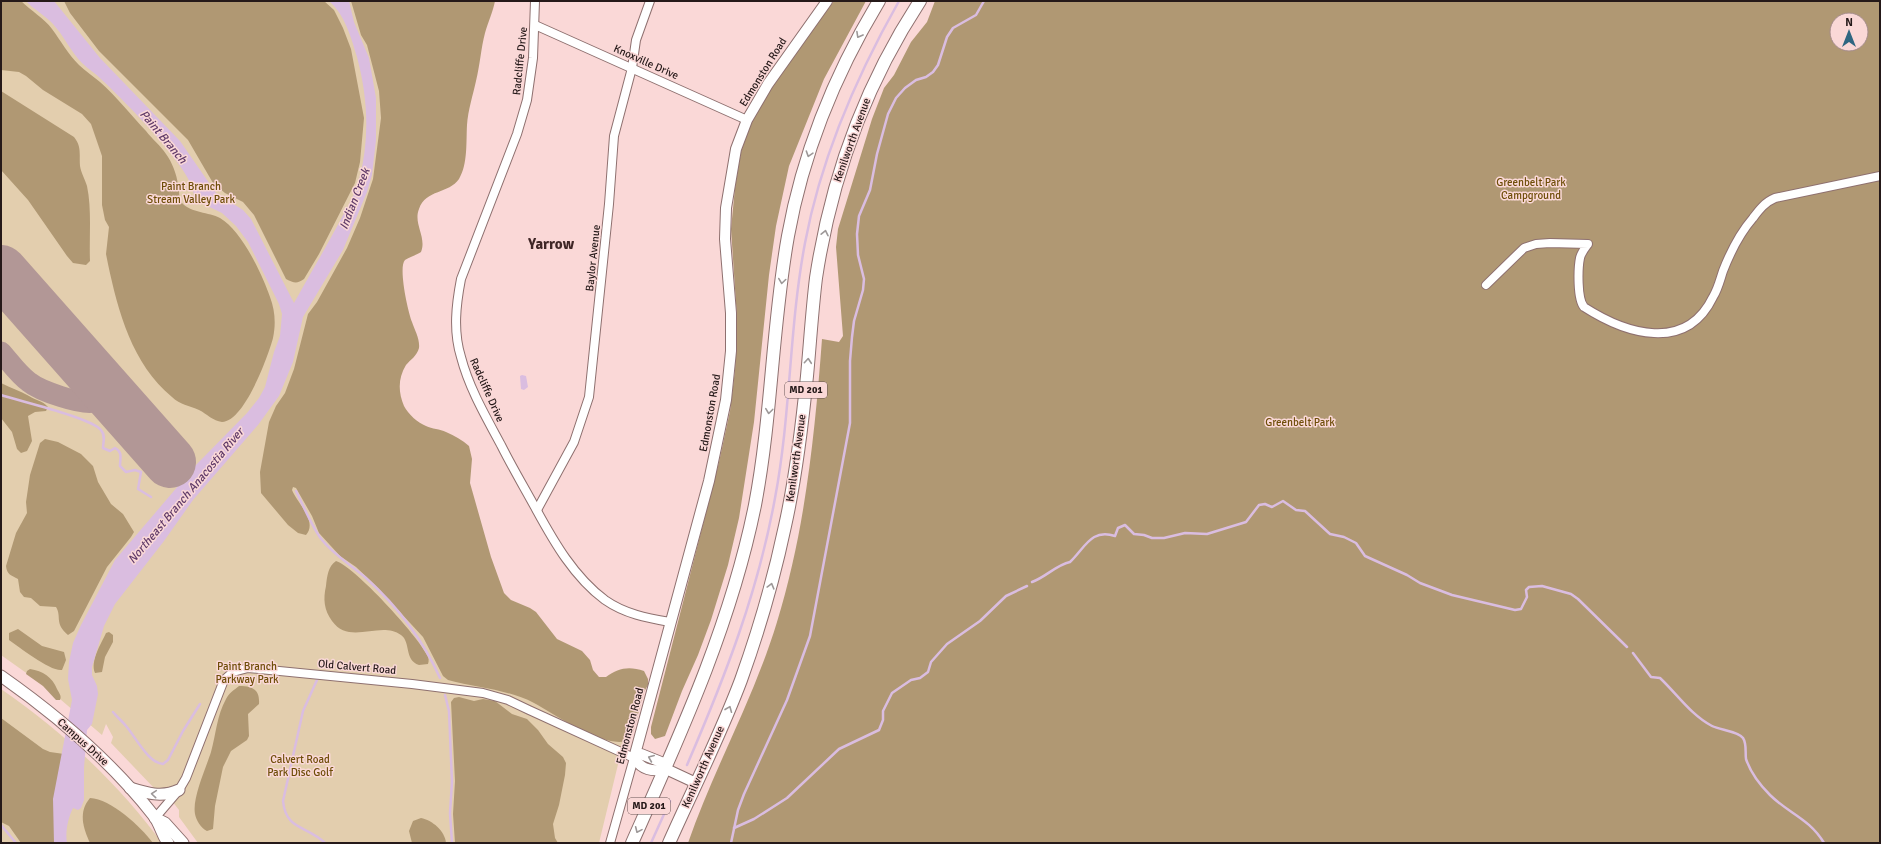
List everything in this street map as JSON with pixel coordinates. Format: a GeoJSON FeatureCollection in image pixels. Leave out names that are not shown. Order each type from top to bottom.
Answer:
{"type":"FeatureCollection","features":[{"type":"Feature","properties":{"kind":"main road","name":"MD 201"},"geometry":{"type":"LineString","coordinates":[[632,843],[666,769],[710,664],[740,568],[752,519],[766,428],[779,297],[788,238],[798,191],[822,116],[832,92],[848,55],[879,1]]}},
{"type":"Feature","properties":{"kind":"main road","name":"Kenilworth Avenue"},"geometry":{"type":"LineString","coordinates":[[669,843],[740,681],[768,599],[798,458],[815,287],[832,199],[847,149],[871,89],[892,48],[920,1]]}},
{"type":"Feature","properties":{"kind":"main road","name":"Campus Drive"},"geometry":{"type":"LineString","coordinates":[[1,676],[56,718],[103,759],[155,818],[162,835],[168,843]]}},
{"type":"Feature","properties":{"kind":"main road"},"geometry":{"type":"LineString","coordinates":[[130,788],[154,794],[172,793],[179,790]]}},
{"type":"Feature","properties":{"kind":"main road","name":"Campus Drive"},"geometry":{"type":"LineString","coordinates":[[155,818],[165,823],[183,843]]}},
{"type":"Feature","properties":{"kind":"street","name":"Radcliffe Drive"},"geometry":{"type":"LineString","coordinates":[[536,1],[533,58],[527,100],[515,141],[461,279],[457,300],[456,317],[456,333],[461,357],[472,387],[511,465],[565,557],[595,591],[618,608],[640,617],[670,622]]}},
{"type":"Feature","properties":{"kind":"street","name":"Baylor Avenue"},"geometry":{"type":"LineString","coordinates":[[537,510],[574,442],[589,397],[609,204],[614,136],[632,68],[636,40],[650,1]]}},
{"type":"Feature","properties":{"kind":"street","name":"Edmonston Road"},"geometry":{"type":"LineString","coordinates":[[610,843],[709,481],[726,400],[731,344],[731,313],[725,240],[726,208],[736,149],[748,120],[776,71],[827,1]]}},
{"type":"Feature","properties":{"kind":"street","name":"Knoxville Drive"},"geometry":{"type":"LineString","coordinates":[[535,25],[748,120]]}},
{"type":"Feature","properties":{"kind":"street"},"geometry":{"type":"LineString","coordinates":[[1486,285],[1524,248],[1536,244],[1550,243],[1588,244],[1580,257],[1579,263],[1579,295],[1580,301],[1584,307],[1606,319],[1637,331],[1656,334],[1675,331],[1692,323],[1704,312],[1714,296],[1729,255],[1750,221],[1766,203],[1775,198],[1880,176]]}},
{"type":"Feature","properties":{"kind":"street","name":"Old Calvert Road"},"geometry":{"type":"LineString","coordinates":[[155,818],[179,790],[190,770],[224,680],[233,672],[248,668],[412,684],[483,693],[522,706],[634,758],[639,765],[653,771],[666,769],[696,783]]}},
{"type":"Feature","properties":{"kind":"green space","name":"Paint Branch Stream Valley Park"},"geometry":{"type":"Polygon","coordinates":[[[1,1],[474,1],[372,256],[369,501],[629,719],[599,843],[198,843],[179,817],[179,810],[162,788],[154,788],[111,743],[113,737],[106,724],[102,735],[46,687],[1,655],[1,1]]]}},
{"type":"Feature","properties":{"kind":"green space"},"geometry":{"type":"Polygon","coordinates":[[[1,1],[21,1],[45,21],[75,61],[112,94],[164,151],[175,173],[182,203],[195,211],[216,216],[228,224],[250,254],[262,277],[272,302],[274,333],[266,359],[254,387],[239,412],[230,419],[222,422],[213,419],[199,410],[175,399],[158,384],[137,353],[122,318],[108,264],[106,254],[109,227],[105,220],[102,205],[102,156],[91,124],[82,114],[43,90],[26,76],[19,72],[1,70],[1,1]]]}},
{"type":"Feature","properties":{"kind":"green space"},"geometry":{"type":"Polygon","coordinates":[[[64,1],[324,1],[334,10],[351,49],[364,118],[360,162],[355,183],[319,254],[304,279],[299,282],[295,282],[286,279],[254,215],[243,202],[225,193],[213,183],[188,140],[99,51],[70,13],[64,1]]]}},
{"type":"Feature","properties":{"kind":"green space"},"geometry":{"type":"Polygon","coordinates":[[[351,1],[495,1],[486,29],[468,114],[466,153],[462,173],[455,184],[432,195],[422,203],[418,215],[422,241],[421,252],[405,260],[403,264],[403,280],[406,300],[410,317],[418,338],[419,348],[417,353],[406,365],[401,375],[401,396],[406,409],[423,425],[441,430],[461,440],[469,446],[472,459],[470,483],[491,557],[504,593],[511,600],[536,612],[557,639],[582,651],[590,660],[593,670],[599,677],[606,677],[619,670],[629,668],[644,671],[648,679],[648,685],[644,692],[633,733],[626,741],[617,742],[605,740],[592,735],[524,698],[492,689],[448,680],[443,676],[423,637],[375,585],[356,567],[340,556],[319,533],[312,516],[296,488],[293,487],[292,490],[310,524],[306,535],[298,533],[288,525],[261,493],[260,472],[269,422],[276,406],[285,393],[294,369],[308,314],[317,302],[347,248],[360,218],[373,179],[381,118],[379,91],[367,45],[361,35],[351,1]]]}},
{"type":"Feature","properties":{"kind":"green space"},"geometry":{"type":"Polygon","coordinates":[[[834,1],[866,1],[824,79],[789,166],[776,226],[769,275],[754,422],[739,518],[728,565],[711,620],[698,655],[682,691],[665,736],[655,739],[651,734],[651,727],[719,462],[730,411],[735,370],[737,318],[731,229],[735,188],[741,152],[749,127],[759,107],[795,52],[834,1]]]}},
{"type":"Feature","properties":{"kind":"green space","name":"Greenbelt Park"},"geometry":{"type":"Polygon","coordinates":[[[935,1],[1880,1],[1880,843],[688,843],[698,815],[746,706],[768,650],[787,588],[802,518],[812,446],[822,339],[839,342],[843,336],[836,247],[838,229],[872,119],[884,88],[894,75],[911,42],[927,22],[935,1]]]}},
{"type":"Feature","properties":{"kind":"green space"},"geometry":{"type":"Polygon","coordinates":[[[1,91],[74,137],[77,141],[80,151],[80,166],[89,195],[90,261],[86,265],[73,263],[28,200],[1,170],[1,91]]]}},
{"type":"Feature","properties":{"kind":"green space"},"geometry":{"type":"Polygon","coordinates":[[[1,383],[41,402],[48,407],[46,411],[35,412],[28,416],[32,441],[27,451],[21,453],[17,449],[12,432],[1,418],[1,383]]]}},
{"type":"Feature","properties":{"kind":"green space"},"geometry":{"type":"Polygon","coordinates":[[[45,439],[58,442],[81,454],[93,466],[98,482],[111,504],[123,514],[134,532],[107,567],[74,631],[68,635],[61,627],[56,607],[40,606],[31,598],[24,597],[20,592],[18,579],[8,573],[6,566],[16,533],[27,513],[26,502],[30,475],[40,443],[45,439]]]}},
{"type":"Feature","properties":{"kind":"green space"},"geometry":{"type":"Polygon","coordinates":[[[336,561],[345,566],[371,588],[399,618],[412,633],[428,657],[428,664],[419,665],[414,663],[409,655],[404,638],[393,631],[347,632],[339,628],[332,621],[326,609],[325,595],[328,572],[333,563],[336,561]]]}},
{"type":"Feature","properties":{"kind":"green space"},"geometry":{"type":"Polygon","coordinates":[[[18,629],[42,646],[64,652],[66,660],[62,670],[57,670],[50,667],[9,640],[9,633],[18,629]]]}},
{"type":"Feature","properties":{"kind":"green space"},"geometry":{"type":"Polygon","coordinates":[[[109,632],[113,635],[113,642],[105,657],[102,672],[95,673],[95,658],[106,633],[109,632]]]}},
{"type":"Feature","properties":{"kind":"green space"},"geometry":{"type":"Polygon","coordinates":[[[30,669],[39,671],[50,678],[60,694],[60,700],[56,700],[43,686],[26,674],[30,669]]]}},
{"type":"Feature","properties":{"kind":"green space"},"geometry":{"type":"Polygon","coordinates":[[[239,686],[252,688],[255,690],[258,695],[259,704],[248,714],[249,736],[247,740],[231,751],[223,767],[215,806],[213,829],[207,831],[201,826],[195,814],[196,800],[200,783],[211,752],[223,705],[229,695],[239,686]]]}},
{"type":"Feature","properties":{"kind":"green space"},"geometry":{"type":"Polygon","coordinates":[[[1,689],[46,722],[88,759],[127,800],[162,843],[1,843],[1,689]]]}},
{"type":"Feature","properties":{"kind":"green space"},"geometry":{"type":"Polygon","coordinates":[[[459,697],[474,701],[483,699],[495,701],[512,714],[527,719],[538,730],[548,744],[563,757],[566,763],[565,775],[559,805],[553,824],[555,838],[558,843],[455,843],[453,814],[455,781],[451,702],[454,698],[459,697]]]}},
{"type":"Feature","properties":{"kind":"green space"},"geometry":{"type":"Polygon","coordinates":[[[1,718],[43,749],[50,752],[64,754],[56,843],[21,843],[9,826],[1,822],[1,718]]]}},
{"type":"Feature","properties":{"kind":"green space"},"geometry":{"type":"Polygon","coordinates":[[[90,798],[107,803],[116,808],[141,829],[153,843],[90,843],[85,832],[83,814],[86,803],[90,798]]]}},
{"type":"Feature","properties":{"kind":"green space"},"geometry":{"type":"Polygon","coordinates":[[[421,818],[429,821],[441,830],[446,843],[412,843],[409,831],[413,821],[421,818]]]}},
{"type":"Feature","properties":{"kind":"water"},"geometry":{"type":"Polygon","coordinates":[[[26,1],[54,1],[100,58],[180,141],[216,193],[243,210],[251,219],[294,303],[353,196],[363,165],[365,149],[366,118],[364,88],[361,72],[350,34],[339,13],[329,1],[349,1],[354,22],[369,58],[376,98],[376,140],[372,175],[367,192],[343,250],[303,317],[293,362],[279,396],[258,425],[193,500],[164,541],[115,604],[104,626],[92,667],[92,675],[97,686],[98,694],[92,724],[87,730],[84,768],[84,800],[81,808],[78,810],[73,808],[71,812],[68,821],[67,843],[54,843],[53,799],[72,700],[68,679],[69,662],[73,643],[115,560],[196,465],[247,413],[259,398],[265,387],[274,352],[280,336],[282,314],[279,304],[248,242],[236,226],[222,213],[199,202],[194,197],[191,185],[183,170],[156,135],[111,88],[82,63],[53,24],[26,1]]]}},
{"type":"Feature","properties":{"kind":"water"},"geometry":{"type":"Polygon","coordinates":[[[520,376],[526,376],[528,387],[524,390],[521,389],[520,376]]]}},
{"type":"Feature","properties":{"kind":"waterway"},"geometry":{"type":"LineString","coordinates":[[687,765],[739,634],[750,601],[768,533],[775,498],[784,435],[800,275],[805,243],[820,180],[830,149],[855,88],[868,59],[899,1]]}},
{"type":"Feature","properties":{"kind":"waterway"},"geometry":{"type":"LineString","coordinates":[[731,843],[738,810],[744,794],[787,700],[810,636],[850,423],[850,361],[852,337],[854,321],[863,290],[864,279],[858,255],[857,234],[859,216],[870,190],[877,154],[888,114],[896,98],[905,88],[916,80],[926,77],[933,72],[938,65],[947,37],[953,28],[976,15],[984,1]]}},
{"type":"Feature","properties":{"kind":"waterway"},"geometry":{"type":"LineString","coordinates":[[1,395],[70,415],[95,425],[103,434],[103,448],[110,451],[115,448],[119,451],[120,466],[126,472],[135,470],[141,472],[138,489],[151,497]]}},
{"type":"Feature","properties":{"kind":"waterway"},"geometry":{"type":"LineString","coordinates":[[296,491],[322,540],[337,555],[366,578],[399,612],[426,650],[440,678]]}},
{"type":"Feature","properties":{"kind":"waterway"},"geometry":{"type":"LineString","coordinates":[[1032,582],[1070,562],[1094,537],[1107,534],[1115,536],[1118,528],[1125,525],[1134,534],[1152,538],[1164,538],[1185,533],[1207,534],[1246,522],[1259,505],[1265,504],[1272,507],[1283,501],[1296,510],[1305,511],[1330,534],[1344,537],[1356,543],[1365,556],[1407,575],[1420,583],[1452,595],[1515,610],[1521,609],[1527,597],[1526,590],[1529,587],[1542,586],[1571,594],[1627,647]]}},
{"type":"Feature","properties":{"kind":"waterway"},"geometry":{"type":"LineString","coordinates":[[734,828],[754,819],[787,798],[839,749],[879,730],[883,720],[883,711],[892,693],[911,680],[920,678],[928,672],[931,662],[947,644],[980,621],[1006,596],[1027,586]]}},
{"type":"Feature","properties":{"kind":"waterway"},"geometry":{"type":"LineString","coordinates":[[1633,653],[1651,677],[1660,678],[1697,716],[1712,726],[1741,736],[1744,740],[1746,759],[1759,782],[1777,801],[1806,822],[1824,843]]}},
{"type":"Feature","properties":{"kind":"waterway"},"geometry":{"type":"LineString","coordinates":[[317,680],[303,711],[283,801],[288,818],[293,823],[318,837],[325,843]]}},
{"type":"Feature","properties":{"kind":"waterway"},"geometry":{"type":"LineString","coordinates":[[445,695],[449,711],[452,782],[450,813],[452,843]]}},
{"type":"Feature","properties":{"kind":"waterway"},"geometry":{"type":"LineString","coordinates":[[113,712],[126,726],[147,754],[152,759],[163,764],[168,760],[183,731],[200,704]]}},
{"type":"Feature","properties":{"kind":"waterway"},"geometry":{"type":"LineString","coordinates":[[651,843],[670,801]]}},
{"type":"Feature","properties":{"kind":"waterway"},"geometry":{"type":"LineString","coordinates":[[1,825],[16,843]]}},
{"type":"Feature","properties":{"kind":"taxiway"},"geometry":{"type":"LineString","coordinates":[[1,352],[18,372],[34,386],[71,399],[94,402],[100,395],[100,386],[91,373]]}},
{"type":"Feature","properties":{"kind":"runway"},"geometry":{"type":"LineString","coordinates":[[1,271],[170,462]]}},
{"type":"Feature","properties":{"kind":"district","name":"Yarrow"},"geometry":{"type":"Point","coordinates":[551,244]}},
{"type":"Feature","properties":{"kind":"water label","name":"Paint Branch"},"geometry":{"type":"Point","coordinates":[163,137]}},
{"type":"Feature","properties":{"kind":"water label","name":"Indian Creek"},"geometry":{"type":"Point","coordinates":[355,199]}},
{"type":"Feature","properties":{"kind":"water label","name":"Northeast Branch Anacostia River"},"geometry":{"type":"Point","coordinates":[186,496]}},
{"type":"Feature","properties":{"kind":"park label","name":"Greenbelt Park Campground"},"geometry":{"type":"Point","coordinates":[1531,188]}},
{"type":"Feature","properties":{"kind":"park label","name":"Paint Branch Parkway Park"},"geometry":{"type":"Point","coordinates":[247,672]}},
{"type":"Feature","properties":{"kind":"park label","name":"Calvert Road Park Disc Golf"},"geometry":{"type":"Point","coordinates":[300,765]}}]}
